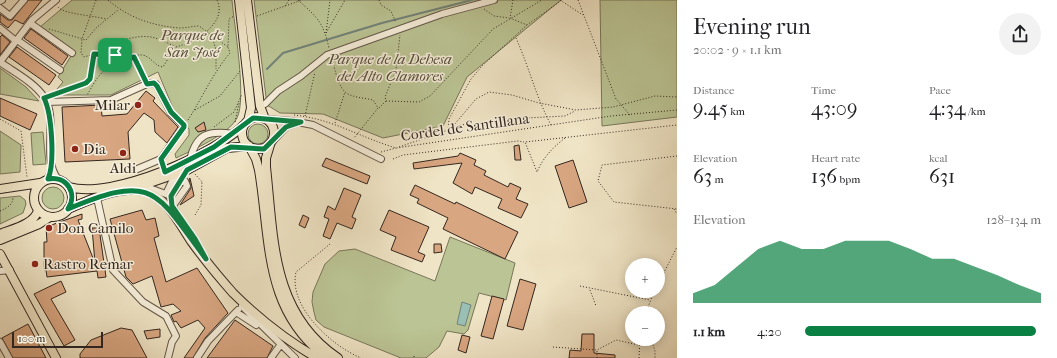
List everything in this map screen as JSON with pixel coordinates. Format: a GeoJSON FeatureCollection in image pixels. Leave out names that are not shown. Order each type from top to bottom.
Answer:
{"type":"FeatureCollection","features":[{"type":"Feature","properties":{"kind":"main road"},"geometry":{"type":"LineString","coordinates":[[239,0],[251,108],[242,135],[256,160],[260,172],[272,267],[280,299],[301,334],[327,358]]}},
{"type":"Feature","properties":{"kind":"main road"},"geometry":{"type":"LineString","coordinates":[[247,0],[260,106],[266,119],[271,123],[274,130],[266,158],[266,167],[275,248],[283,286],[292,308],[306,330],[338,358]]}},
{"type":"Feature","properties":{"kind":"main road"},"geometry":{"type":"LineString","coordinates":[[0,189],[13,193],[48,179],[58,179],[69,187],[82,189],[136,180],[165,172],[190,160],[233,134],[247,122],[256,117],[266,119]]}},
{"type":"Feature","properties":{"kind":"main road"},"geometry":{"type":"LineString","coordinates":[[37,213],[50,217],[60,216],[68,209],[97,198],[120,191],[178,178],[228,148],[248,146],[261,149],[271,143]]}},
{"type":"Feature","properties":{"kind":"main road"},"geometry":{"type":"LineString","coordinates":[[37,213],[34,194],[40,183]]}},
{"type":"Feature","properties":{"kind":"main road"},"geometry":{"type":"LineString","coordinates":[[68,209],[72,198],[69,187]]}},
{"type":"Feature","properties":{"kind":"main road"},"geometry":{"type":"LineString","coordinates":[[13,193],[22,189],[34,194]]}},
{"type":"Feature","properties":{"kind":"main road"},"geometry":{"type":"LineString","coordinates":[[120,191],[143,191],[160,200],[170,210],[228,287],[253,312],[288,340],[317,358]]}},
{"type":"Feature","properties":{"kind":"main road"},"geometry":{"type":"LineString","coordinates":[[0,236],[28,222],[37,213]]}},
{"type":"Feature","properties":{"kind":"main road"},"geometry":{"type":"LineString","coordinates":[[50,217],[7,242],[1,256],[10,270],[56,358]]}},
{"type":"Feature","properties":{"kind":"main road"},"geometry":{"type":"LineString","coordinates":[[0,240],[39,224]]}},
{"type":"Feature","properties":{"kind":"street"},"geometry":{"type":"LineString","coordinates":[[0,8],[10,16],[24,0]]}},
{"type":"Feature","properties":{"kind":"street"},"geometry":{"type":"LineString","coordinates":[[265,104],[278,91],[301,76],[318,61],[330,54],[442,14],[494,0]]}},
{"type":"Feature","properties":{"kind":"street"},"geometry":{"type":"LineString","coordinates":[[48,179],[52,167],[49,112],[46,100],[33,86],[0,62],[30,23],[41,11],[55,1]]}},
{"type":"Feature","properties":{"kind":"street"},"geometry":{"type":"LineString","coordinates":[[30,23],[72,53]]}},
{"type":"Feature","properties":{"kind":"street"},"geometry":{"type":"LineString","coordinates":[[0,28],[60,70]]}},
{"type":"Feature","properties":{"kind":"street"},"geometry":{"type":"LineString","coordinates":[[46,100],[111,100],[147,84],[154,83],[171,112],[184,126],[161,159],[135,170]]}},
{"type":"Feature","properties":{"kind":"street"},"geometry":{"type":"LineString","coordinates":[[266,119],[301,122],[319,127],[381,159]]}},
{"type":"Feature","properties":{"kind":"street"},"geometry":{"type":"LineString","coordinates":[[271,143],[286,127],[301,122]]}},
{"type":"Feature","properties":{"kind":"street"},"geometry":{"type":"LineString","coordinates":[[190,160],[195,143],[210,133],[218,131],[233,134]]}},
{"type":"Feature","properties":{"kind":"street"},"geometry":{"type":"LineString","coordinates":[[161,159],[165,172]]}},
{"type":"Feature","properties":{"kind":"street"},"geometry":{"type":"LineString","coordinates":[[52,167],[58,179]]}},
{"type":"Feature","properties":{"kind":"street"},"geometry":{"type":"LineString","coordinates":[[172,206],[187,186],[186,181],[178,178],[169,195],[172,206],[195,239],[212,272],[242,306],[295,358]]}},
{"type":"Feature","properties":{"kind":"street"},"geometry":{"type":"LineString","coordinates":[[144,186],[169,195]]}},
{"type":"Feature","properties":{"kind":"street"},"geometry":{"type":"LineString","coordinates":[[97,198],[113,270],[143,302],[166,316],[176,336],[172,342],[168,358]]}},
{"type":"Feature","properties":{"kind":"street"},"geometry":{"type":"LineString","coordinates":[[0,271],[10,270]]}},
{"type":"Feature","properties":{"kind":"street"},"geometry":{"type":"LineString","coordinates":[[197,358],[208,341],[242,306]]}},
{"type":"Feature","properties":{"kind":"street"},"geometry":{"type":"LineString","coordinates":[[236,312],[268,332]]}},
{"type":"Feature","properties":{"kind":"street"},"geometry":{"type":"LineString","coordinates":[[0,342],[9,358]]}},
{"type":"Feature","properties":{"kind":"street"},"geometry":{"type":"LineString","coordinates":[[272,358],[281,344]]}},
{"type":"Feature","properties":{"kind":"path"},"geometry":{"type":"LineString","coordinates":[[96,0],[82,39],[80,50],[82,55],[88,57],[109,44],[130,38],[154,38],[175,47],[190,44],[206,30],[220,14],[220,8],[217,0]]}},
{"type":"Feature","properties":{"kind":"path"},"geometry":{"type":"LineString","coordinates":[[108,0],[119,10],[151,24],[182,28],[199,26],[228,47]]}},
{"type":"Feature","properties":{"kind":"path"},"geometry":{"type":"LineString","coordinates":[[285,6],[289,0]]}},
{"type":"Feature","properties":{"kind":"path"},"geometry":{"type":"LineString","coordinates":[[299,0],[316,16],[326,33]]}},
{"type":"Feature","properties":{"kind":"path"},"geometry":{"type":"LineString","coordinates":[[255,17],[302,0]]}},
{"type":"Feature","properties":{"kind":"path"},"geometry":{"type":"LineString","coordinates":[[330,0],[326,33],[330,54],[339,80],[345,92],[353,96],[374,100],[378,108]]}},
{"type":"Feature","properties":{"kind":"path"},"geometry":{"type":"LineString","coordinates":[[326,33],[345,0]]}},
{"type":"Feature","properties":{"kind":"path"},"geometry":{"type":"LineString","coordinates":[[351,143],[356,134],[378,108],[386,101],[386,97],[396,70],[400,28],[394,19],[393,13],[380,5],[379,0]]}},
{"type":"Feature","properties":{"kind":"path"},"geometry":{"type":"LineString","coordinates":[[510,18],[513,0]]}},
{"type":"Feature","properties":{"kind":"path"},"geometry":{"type":"LineString","coordinates":[[386,101],[418,102],[430,96],[487,35],[510,18],[542,0]]}},
{"type":"Feature","properties":{"kind":"path"},"geometry":{"type":"LineString","coordinates":[[448,130],[448,119],[471,79],[482,66],[527,25],[561,0],[584,16]]}},
{"type":"Feature","properties":{"kind":"path"},"geometry":{"type":"LineString","coordinates":[[578,0],[616,99],[622,103],[630,115]]}},
{"type":"Feature","properties":{"kind":"path"},"geometry":{"type":"LineString","coordinates":[[55,1],[60,9],[107,19]]}},
{"type":"Feature","properties":{"kind":"path"},"geometry":{"type":"LineString","coordinates":[[479,5],[494,16],[510,18],[527,25]]}},
{"type":"Feature","properties":{"kind":"path"},"geometry":{"type":"LineString","coordinates":[[46,28],[82,39],[88,39],[96,28],[119,10]]}},
{"type":"Feature","properties":{"kind":"path"},"geometry":{"type":"LineString","coordinates":[[184,126],[216,69],[230,53],[228,47],[229,18],[236,15]]}},
{"type":"Feature","properties":{"kind":"path"},"geometry":{"type":"LineString","coordinates":[[211,36],[216,50],[216,69]]}},
{"type":"Feature","properties":{"kind":"path"},"geometry":{"type":"LineString","coordinates":[[515,37],[528,66],[539,103],[551,125]]}},
{"type":"Feature","properties":{"kind":"path"},"geometry":{"type":"LineString","coordinates":[[83,100],[104,71],[123,60],[147,56],[156,65],[163,67],[175,47]]}},
{"type":"Feature","properties":{"kind":"path"},"geometry":{"type":"LineString","coordinates":[[94,54],[115,55],[123,60]]}},
{"type":"Feature","properties":{"kind":"path"},"geometry":{"type":"LineString","coordinates":[[46,100],[86,83],[90,79],[94,54]]}},
{"type":"Feature","properties":{"kind":"path"},"geometry":{"type":"LineString","coordinates":[[134,57],[147,84]]}},
{"type":"Feature","properties":{"kind":"path"},"geometry":{"type":"LineString","coordinates":[[305,117],[318,61]]}},
{"type":"Feature","properties":{"kind":"path"},"geometry":{"type":"LineString","coordinates":[[194,110],[220,96],[242,69]]}},
{"type":"Feature","properties":{"kind":"path"},"geometry":{"type":"LineString","coordinates":[[335,124],[345,92]]}},
{"type":"Feature","properties":{"kind":"path"},"geometry":{"type":"LineString","coordinates":[[373,155],[448,130],[476,99],[488,92],[512,95],[539,103],[576,110],[614,107],[622,103],[655,96],[677,97]]}},
{"type":"Feature","properties":{"kind":"path"},"geometry":{"type":"LineString","coordinates":[[234,125],[242,94]]}},
{"type":"Feature","properties":{"kind":"path"},"geometry":{"type":"LineString","coordinates":[[210,133],[215,125],[234,112],[240,101]]}},
{"type":"Feature","properties":{"kind":"path"},"geometry":{"type":"LineString","coordinates":[[453,126],[507,120],[566,116],[576,110]]}},
{"type":"Feature","properties":{"kind":"path","name":"Cordel de Santillana"},"geometry":{"type":"LineString","coordinates":[[288,115],[320,118],[356,134],[396,148],[551,125],[677,110]]}},
{"type":"Feature","properties":{"kind":"path"},"geometry":{"type":"LineString","coordinates":[[0,119],[21,131],[27,180]]}},
{"type":"Feature","properties":{"kind":"path"},"geometry":{"type":"LineString","coordinates":[[393,159],[403,155],[518,141],[525,142],[565,138],[677,125]]}},
{"type":"Feature","properties":{"kind":"path"},"geometry":{"type":"LineString","coordinates":[[525,142],[537,172],[542,161],[555,145],[565,138]]}},
{"type":"Feature","properties":{"kind":"path"},"geometry":{"type":"LineString","coordinates":[[677,156],[602,165],[598,181],[614,202],[677,209]]}},
{"type":"Feature","properties":{"kind":"path"},"geometry":{"type":"LineString","coordinates":[[189,172],[199,176],[202,182],[201,205],[195,215]]}},
{"type":"Feature","properties":{"kind":"path"},"geometry":{"type":"LineString","coordinates":[[0,211],[12,203],[13,193]]}},
{"type":"Feature","properties":{"kind":"path"},"geometry":{"type":"LineString","coordinates":[[673,208],[677,214]]}},
{"type":"Feature","properties":{"kind":"path"},"geometry":{"type":"LineString","coordinates":[[330,244],[296,272],[294,279],[299,299],[326,338],[341,348],[361,358]]}},
{"type":"Feature","properties":{"kind":"path"},"geometry":{"type":"LineString","coordinates":[[665,270],[677,247]]}},
{"type":"Feature","properties":{"kind":"path"},"geometry":{"type":"LineString","coordinates":[[580,286],[650,300],[648,306]]}},
{"type":"Feature","properties":{"kind":"path"},"geometry":{"type":"LineString","coordinates":[[590,289],[596,306]]}},
{"type":"Feature","properties":{"kind":"path"},"geometry":{"type":"LineString","coordinates":[[553,347],[598,350],[616,340],[625,342]]}},
{"type":"Feature","properties":{"kind":"path"},"geometry":{"type":"LineString","coordinates":[[639,346],[639,358]]}},
{"type":"Feature","properties":{"kind":"path"},"geometry":{"type":"LineString","coordinates":[[654,346],[655,358]]}},
{"type":"Feature","properties":{"kind":"path"},"geometry":{"type":"LineString","coordinates":[[597,358],[598,350]]}},
{"type":"Feature","properties":{"kind":"green space","name":"Parque de San José"},"geometry":{"type":"Polygon","coordinates":[[[72,0],[232,0],[239,61],[241,95],[240,108],[237,118],[233,124],[219,136],[176,158],[175,154],[189,135],[189,129],[175,113],[158,72],[111,95],[52,95],[63,82],[58,77],[74,51],[40,27],[72,0]]]}},
{"type":"Feature","properties":{"kind":"green space","name":"Parque de la Dehesa del Alto Clamores"},"geometry":{"type":"Polygon","coordinates":[[[254,0],[561,0],[467,77],[443,126],[383,138],[323,114],[280,113],[267,105],[254,0]]]}},
{"type":"Feature","properties":{"kind":"green space"},"geometry":{"type":"Polygon","coordinates":[[[600,0],[677,0],[677,117],[602,126],[600,0]]]}},
{"type":"Feature","properties":{"kind":"green space"},"geometry":{"type":"Polygon","coordinates":[[[0,68],[26,87],[39,101],[0,94],[0,68]]]}},
{"type":"Feature","properties":{"kind":"green space"},"geometry":{"type":"Polygon","coordinates":[[[258,124],[265,127],[268,134],[265,141],[258,144],[251,141],[248,134],[251,127],[258,124]]]}},
{"type":"Feature","properties":{"kind":"green space"},"geometry":{"type":"Polygon","coordinates":[[[0,131],[21,145],[20,172],[0,174],[0,131]]]}},
{"type":"Feature","properties":{"kind":"green space"},"geometry":{"type":"Polygon","coordinates":[[[43,132],[46,164],[33,165],[31,133],[43,132]]]}},
{"type":"Feature","properties":{"kind":"green space"},"geometry":{"type":"Polygon","coordinates":[[[53,187],[61,190],[64,198],[61,206],[53,209],[45,206],[42,198],[45,190],[53,187]]]}},
{"type":"Feature","properties":{"kind":"green space"},"geometry":{"type":"Polygon","coordinates":[[[20,196],[25,200],[26,204],[23,213],[0,224],[0,198],[20,196]]]}},
{"type":"Feature","properties":{"kind":"green space"},"geometry":{"type":"Polygon","coordinates":[[[450,237],[515,263],[506,300],[479,293],[468,330],[464,334],[447,331],[439,347],[426,358],[401,358],[324,327],[316,320],[312,302],[313,292],[325,264],[339,251],[355,249],[435,281],[450,237]]]}},
{"type":"Feature","properties":{"kind":"water"},"geometry":{"type":"Polygon","coordinates":[[[462,302],[471,305],[465,326],[457,324],[462,302]]]}},
{"type":"Feature","properties":{"kind":"building"},"geometry":{"type":"Polygon","coordinates":[[[28,0],[42,0],[23,24],[15,20],[8,28],[0,22],[0,14],[8,20],[12,20],[28,0]]]}},
{"type":"Feature","properties":{"kind":"building"},"geometry":{"type":"Polygon","coordinates":[[[31,29],[68,56],[62,65],[24,38],[31,29]]]}},
{"type":"Feature","properties":{"kind":"building"},"geometry":{"type":"Polygon","coordinates":[[[2,35],[10,42],[0,55],[0,37],[2,35]]]}},
{"type":"Feature","properties":{"kind":"building"},"geometry":{"type":"Polygon","coordinates":[[[17,47],[56,75],[49,85],[9,57],[17,47]]]}},
{"type":"Feature","properties":{"kind":"building"},"geometry":{"type":"Polygon","coordinates":[[[146,91],[155,98],[153,101],[178,127],[167,143],[155,132],[154,120],[144,113],[128,132],[130,159],[65,162],[62,107],[101,105],[102,116],[127,114],[146,91]]]}},
{"type":"Feature","properties":{"kind":"building"},"geometry":{"type":"Polygon","coordinates":[[[0,98],[37,114],[30,130],[0,116],[0,98]]]}},
{"type":"Feature","properties":{"kind":"building"},"geometry":{"type":"Polygon","coordinates":[[[204,122],[206,130],[198,132],[195,128],[204,122]]]}},
{"type":"Feature","properties":{"kind":"building"},"geometry":{"type":"Polygon","coordinates":[[[519,145],[521,160],[515,160],[514,146],[519,145]]]}},
{"type":"Feature","properties":{"kind":"building"},"geometry":{"type":"Polygon","coordinates":[[[460,153],[476,160],[474,165],[486,171],[484,175],[508,187],[510,183],[521,188],[516,199],[528,204],[521,218],[498,208],[502,199],[475,187],[472,194],[453,183],[462,163],[414,169],[413,163],[458,156],[460,153]]]}},
{"type":"Feature","properties":{"kind":"building"},"geometry":{"type":"Polygon","coordinates":[[[326,158],[370,176],[367,184],[322,166],[326,158]]]}},
{"type":"Feature","properties":{"kind":"building"},"geometry":{"type":"Polygon","coordinates":[[[573,160],[587,202],[569,208],[555,166],[573,160]]]}},
{"type":"Feature","properties":{"kind":"building"},"geometry":{"type":"Polygon","coordinates":[[[190,178],[194,196],[180,205],[191,188],[190,178]]]}},
{"type":"Feature","properties":{"kind":"building"},"geometry":{"type":"Polygon","coordinates":[[[415,185],[455,204],[456,202],[518,232],[505,259],[443,229],[448,218],[417,203],[419,199],[410,195],[415,185]]]}},
{"type":"Feature","properties":{"kind":"building"},"geometry":{"type":"Polygon","coordinates":[[[344,188],[361,195],[352,217],[356,219],[352,229],[337,223],[330,239],[323,236],[329,219],[324,217],[328,206],[335,210],[344,188]]]}},
{"type":"Feature","properties":{"kind":"building"},"geometry":{"type":"Polygon","coordinates":[[[142,210],[146,220],[155,218],[159,236],[154,238],[166,282],[197,268],[228,313],[205,338],[193,358],[184,358],[205,328],[198,320],[181,328],[176,321],[174,322],[171,315],[181,311],[173,304],[161,307],[152,276],[133,284],[126,277],[110,219],[142,210]]]}},
{"type":"Feature","properties":{"kind":"building"},"geometry":{"type":"Polygon","coordinates":[[[389,210],[429,227],[418,252],[425,255],[422,262],[391,250],[396,237],[380,230],[389,210]]]}},
{"type":"Feature","properties":{"kind":"building"},"geometry":{"type":"Polygon","coordinates":[[[82,214],[82,219],[78,220],[95,263],[92,228],[99,228],[106,277],[98,278],[97,271],[47,277],[46,270],[44,270],[44,242],[47,242],[46,227],[82,214]]]}},
{"type":"Feature","properties":{"kind":"building"},"geometry":{"type":"Polygon","coordinates":[[[303,215],[309,218],[305,228],[299,225],[303,215]]]}},
{"type":"Feature","properties":{"kind":"building"},"geometry":{"type":"Polygon","coordinates":[[[434,244],[441,244],[442,252],[434,253],[434,244]]]}},
{"type":"Feature","properties":{"kind":"building"},"geometry":{"type":"Polygon","coordinates":[[[520,279],[536,284],[523,330],[507,326],[520,279]]]}},
{"type":"Feature","properties":{"kind":"building"},"geometry":{"type":"Polygon","coordinates":[[[61,281],[66,292],[51,299],[75,340],[64,346],[34,294],[61,281]]]}},
{"type":"Feature","properties":{"kind":"building"},"geometry":{"type":"Polygon","coordinates":[[[492,296],[504,299],[493,339],[481,336],[492,296]]]}},
{"type":"Feature","properties":{"kind":"building"},"geometry":{"type":"Polygon","coordinates":[[[235,320],[273,346],[267,358],[207,358],[235,320]]]}},
{"type":"Feature","properties":{"kind":"building"},"geometry":{"type":"Polygon","coordinates":[[[28,324],[46,358],[13,358],[2,338],[28,324]]]}},
{"type":"Feature","properties":{"kind":"building"},"geometry":{"type":"Polygon","coordinates":[[[121,328],[132,330],[147,358],[80,358],[80,354],[91,340],[121,328]]]}},
{"type":"Feature","properties":{"kind":"building"},"geometry":{"type":"Polygon","coordinates":[[[160,329],[160,337],[147,339],[144,331],[160,329]]]}},
{"type":"Feature","properties":{"kind":"building"},"geometry":{"type":"Polygon","coordinates":[[[582,334],[594,334],[594,353],[615,355],[615,358],[569,358],[570,350],[581,351],[582,334]]]}},
{"type":"Feature","properties":{"kind":"building"},"geometry":{"type":"Polygon","coordinates":[[[462,335],[470,337],[466,353],[458,350],[462,335]]]}},
{"type":"Feature","properties":{"kind":"waterway"},"geometry":{"type":"LineString","coordinates":[[267,69],[283,53],[382,23],[472,0]]}},
{"type":"Feature","properties":{"kind":"place","name":"Milar"},"geometry":{"type":"Point","coordinates":[138,105]}},
{"type":"Feature","properties":{"kind":"place","name":"Dia"},"geometry":{"type":"Point","coordinates":[75,149]}},
{"type":"Feature","properties":{"kind":"place","name":"Aldi"},"geometry":{"type":"Point","coordinates":[123,153]}},
{"type":"Feature","properties":{"kind":"place","name":"Don Camilo"},"geometry":{"type":"Point","coordinates":[49,228]}},
{"type":"Feature","properties":{"kind":"place","name":"Rastro Remar"},"geometry":{"type":"Point","coordinates":[35,264]}},
{"type":"Feature","properties":{"kind":"route"},"geometry":{"type":"LineString","coordinates":[[94,54],[104,56],[115,55],[123,60],[134,57],[147,84],[156,84],[171,112],[184,125],[161,159],[165,172],[214,147],[253,118],[259,117],[301,122],[286,127],[264,149],[258,150],[248,146],[234,146],[225,149],[187,170],[183,174],[171,196],[172,206],[195,239],[206,259],[170,210],[152,194],[138,190],[120,191],[68,209],[72,204],[72,192],[69,187],[60,179],[48,179],[52,167],[49,112],[44,98],[65,92],[86,83],[90,79],[94,54]]}}]}
